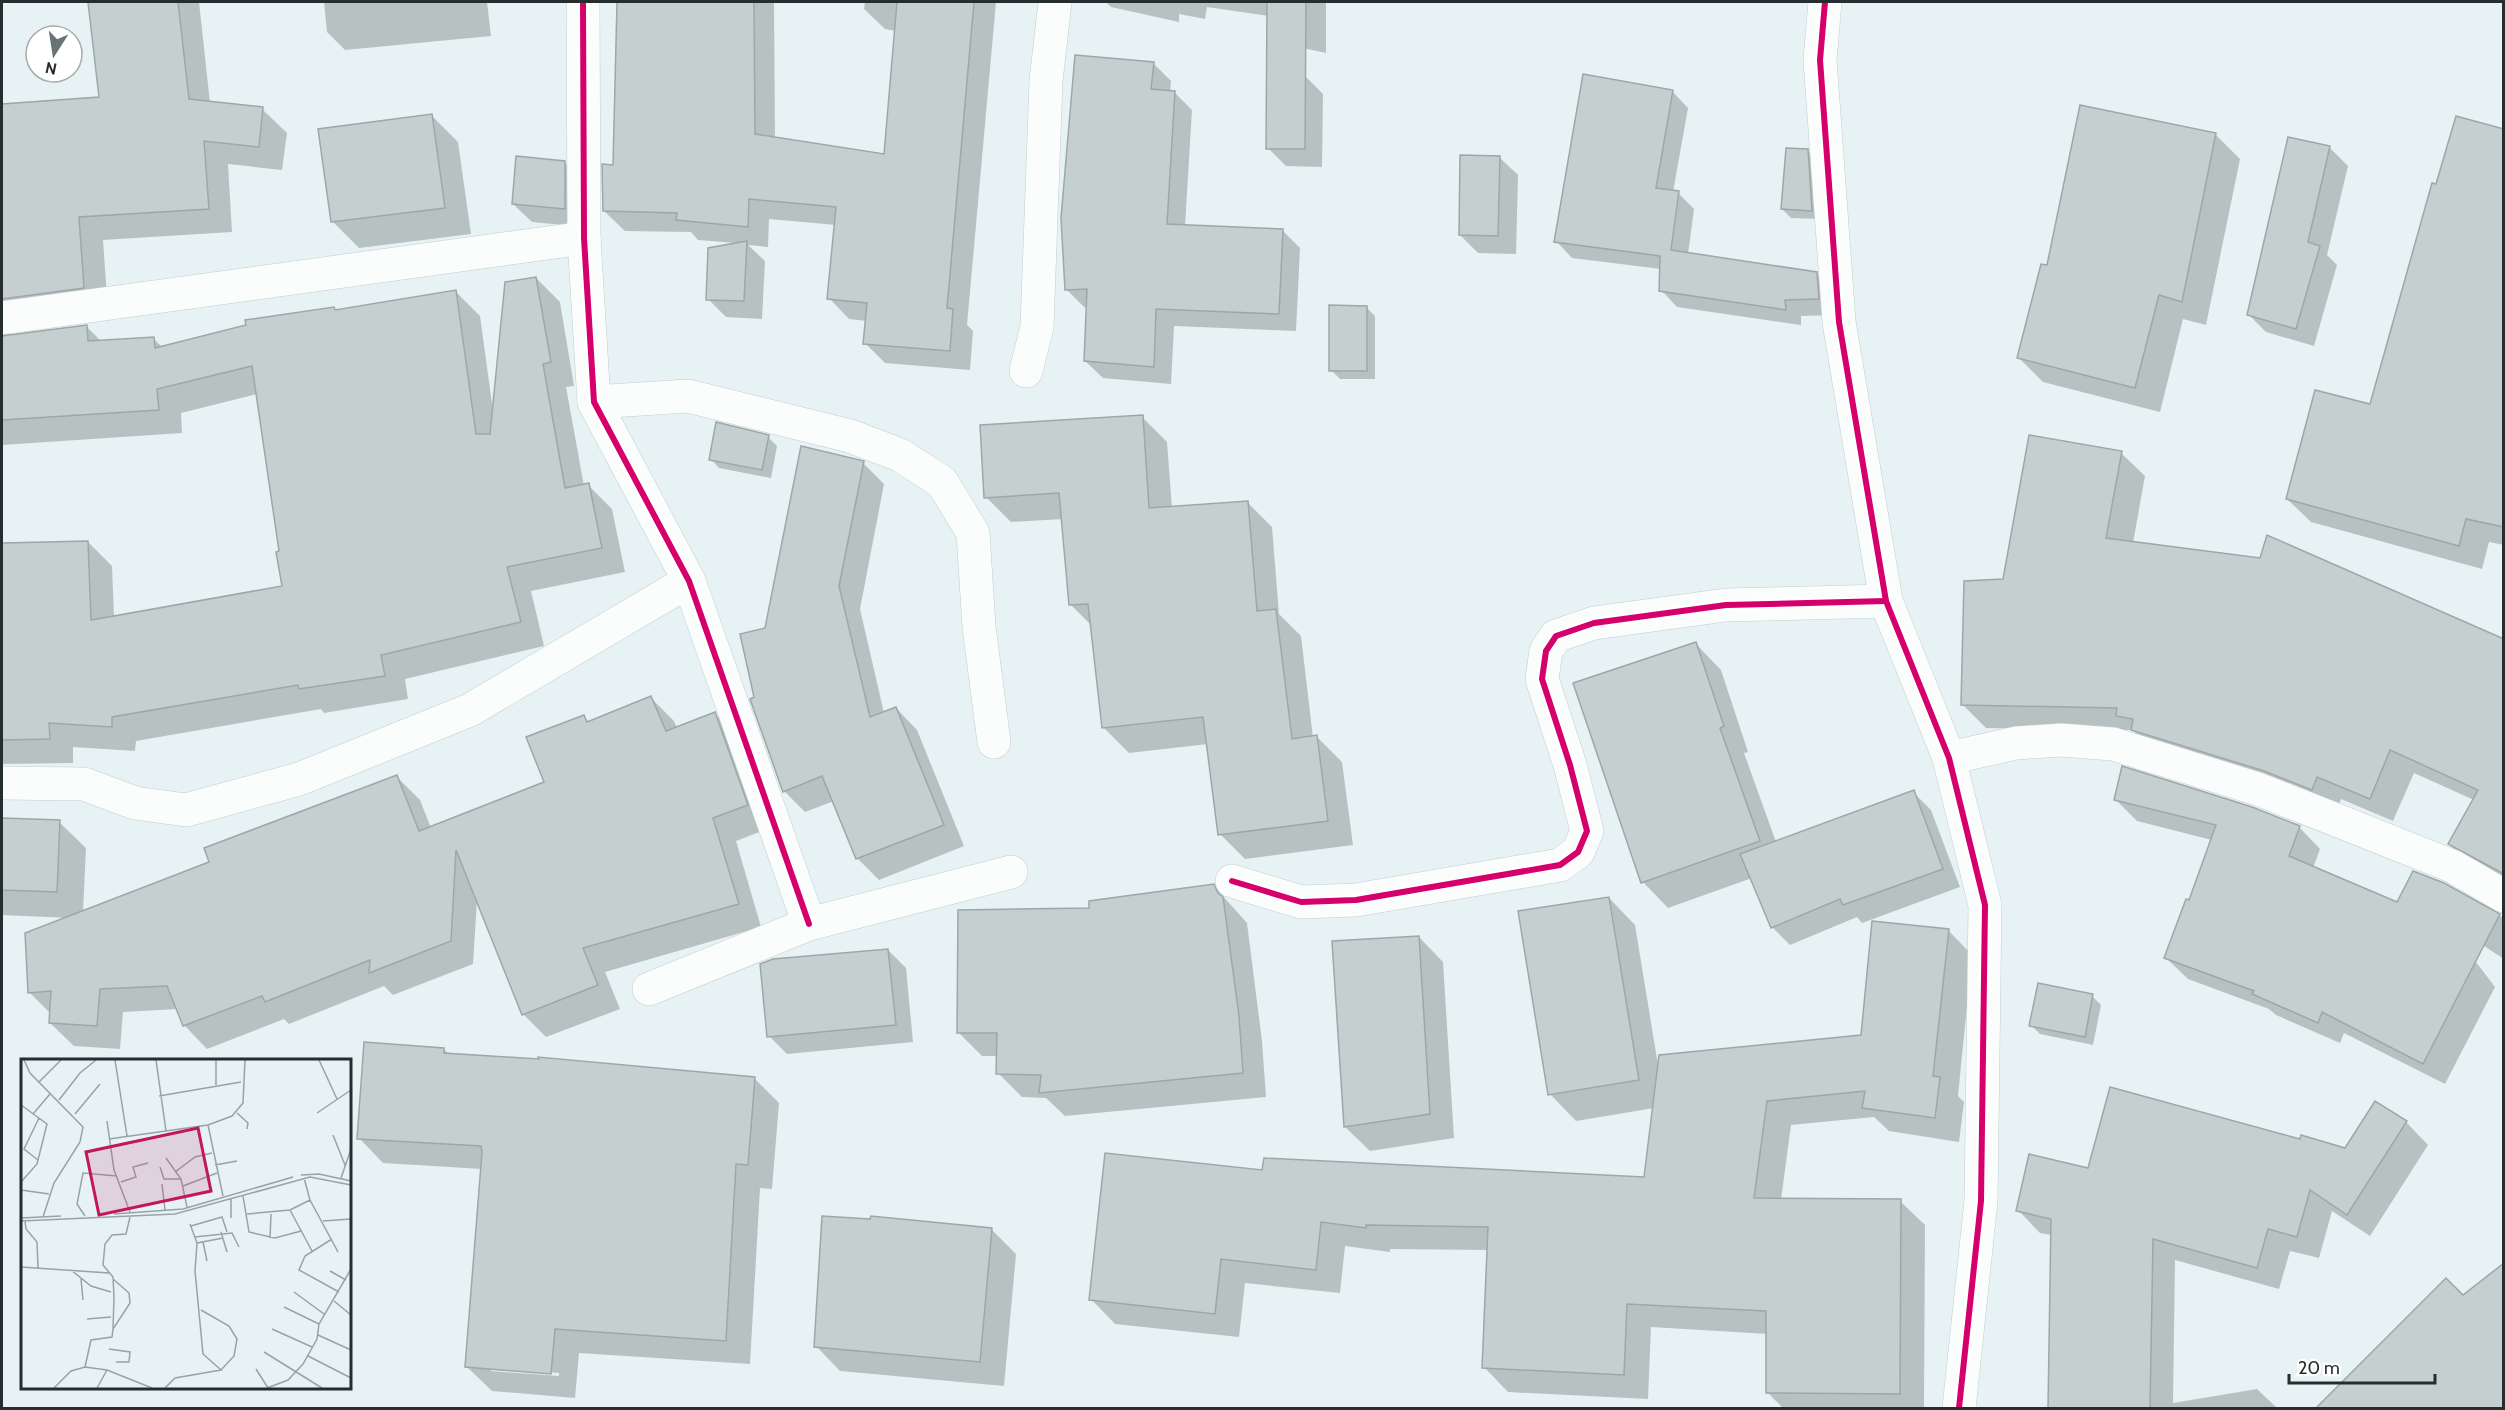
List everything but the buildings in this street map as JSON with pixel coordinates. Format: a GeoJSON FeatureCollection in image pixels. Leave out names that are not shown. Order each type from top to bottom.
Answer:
{"type":"FeatureCollection","features":[{"type":"Feature","properties":{"kind":"street"},"geometry":{"type":"LineString","coordinates":[[583,2],[584,237],[594,402],[689,581],[809,924]]}},
{"type":"Feature","properties":{"kind":"street"},"geometry":{"type":"LineString","coordinates":[[1026,372],[1037,327],[1046,81],[1055,2]]}},
{"type":"Feature","properties":{"kind":"street"},"geometry":{"type":"LineString","coordinates":[[1825,2],[1820,60],[1839,322],[1886,601],[1949,758],[1985,905],[1981,1201],[1959,1408]]}},
{"type":"Feature","properties":{"kind":"street"},"geometry":{"type":"LineString","coordinates":[[2,318],[584,237]]}},
{"type":"Feature","properties":{"kind":"street"},"geometry":{"type":"LineString","coordinates":[[594,402],[688,396],[850,436],[900,455],[942,482],[973,533],[980,627],[994,742]]}},
{"type":"Feature","properties":{"kind":"street"},"geometry":{"type":"LineString","coordinates":[[2,783],[84,784],[135,803],[186,810],[299,778],[470,710],[689,581]]}},
{"type":"Feature","properties":{"kind":"street"},"geometry":{"type":"LineString","coordinates":[[1232,881],[1300,902],[1356,900],[1560,865],[1578,852],[1587,831],[1570,765],[1542,679],[1546,651],[1556,636],[1594,623],[1726,606],[1886,601]]}},
{"type":"Feature","properties":{"kind":"street"},"geometry":{"type":"LineString","coordinates":[[1949,758],[2016,743],[2061,740],[2113,744],[2258,789],[2452,866],[2504,896]]}},
{"type":"Feature","properties":{"kind":"street"},"geometry":{"type":"LineString","coordinates":[[649,989],[809,924],[1011,872]]}},
{"type":"Feature","properties":{"kind":"cycle path"},"geometry":{"type":"LineString","coordinates":[[583,2],[584,238],[594,402],[689,581],[809,924]]}},
{"type":"Feature","properties":{"kind":"cycle path"},"geometry":{"type":"LineString","coordinates":[[1825,2],[1820,60],[1839,322],[1886,601],[1949,758],[1985,905],[1981,1201],[1959,1408]]}},
{"type":"Feature","properties":{"kind":"cycle path"},"geometry":{"type":"LineString","coordinates":[[1232,881],[1301,902],[1356,900],[1560,865],[1578,852],[1587,831],[1570,765],[1542,679],[1546,651],[1556,636],[1594,623],[1726,605],[1886,601]]}}]}
